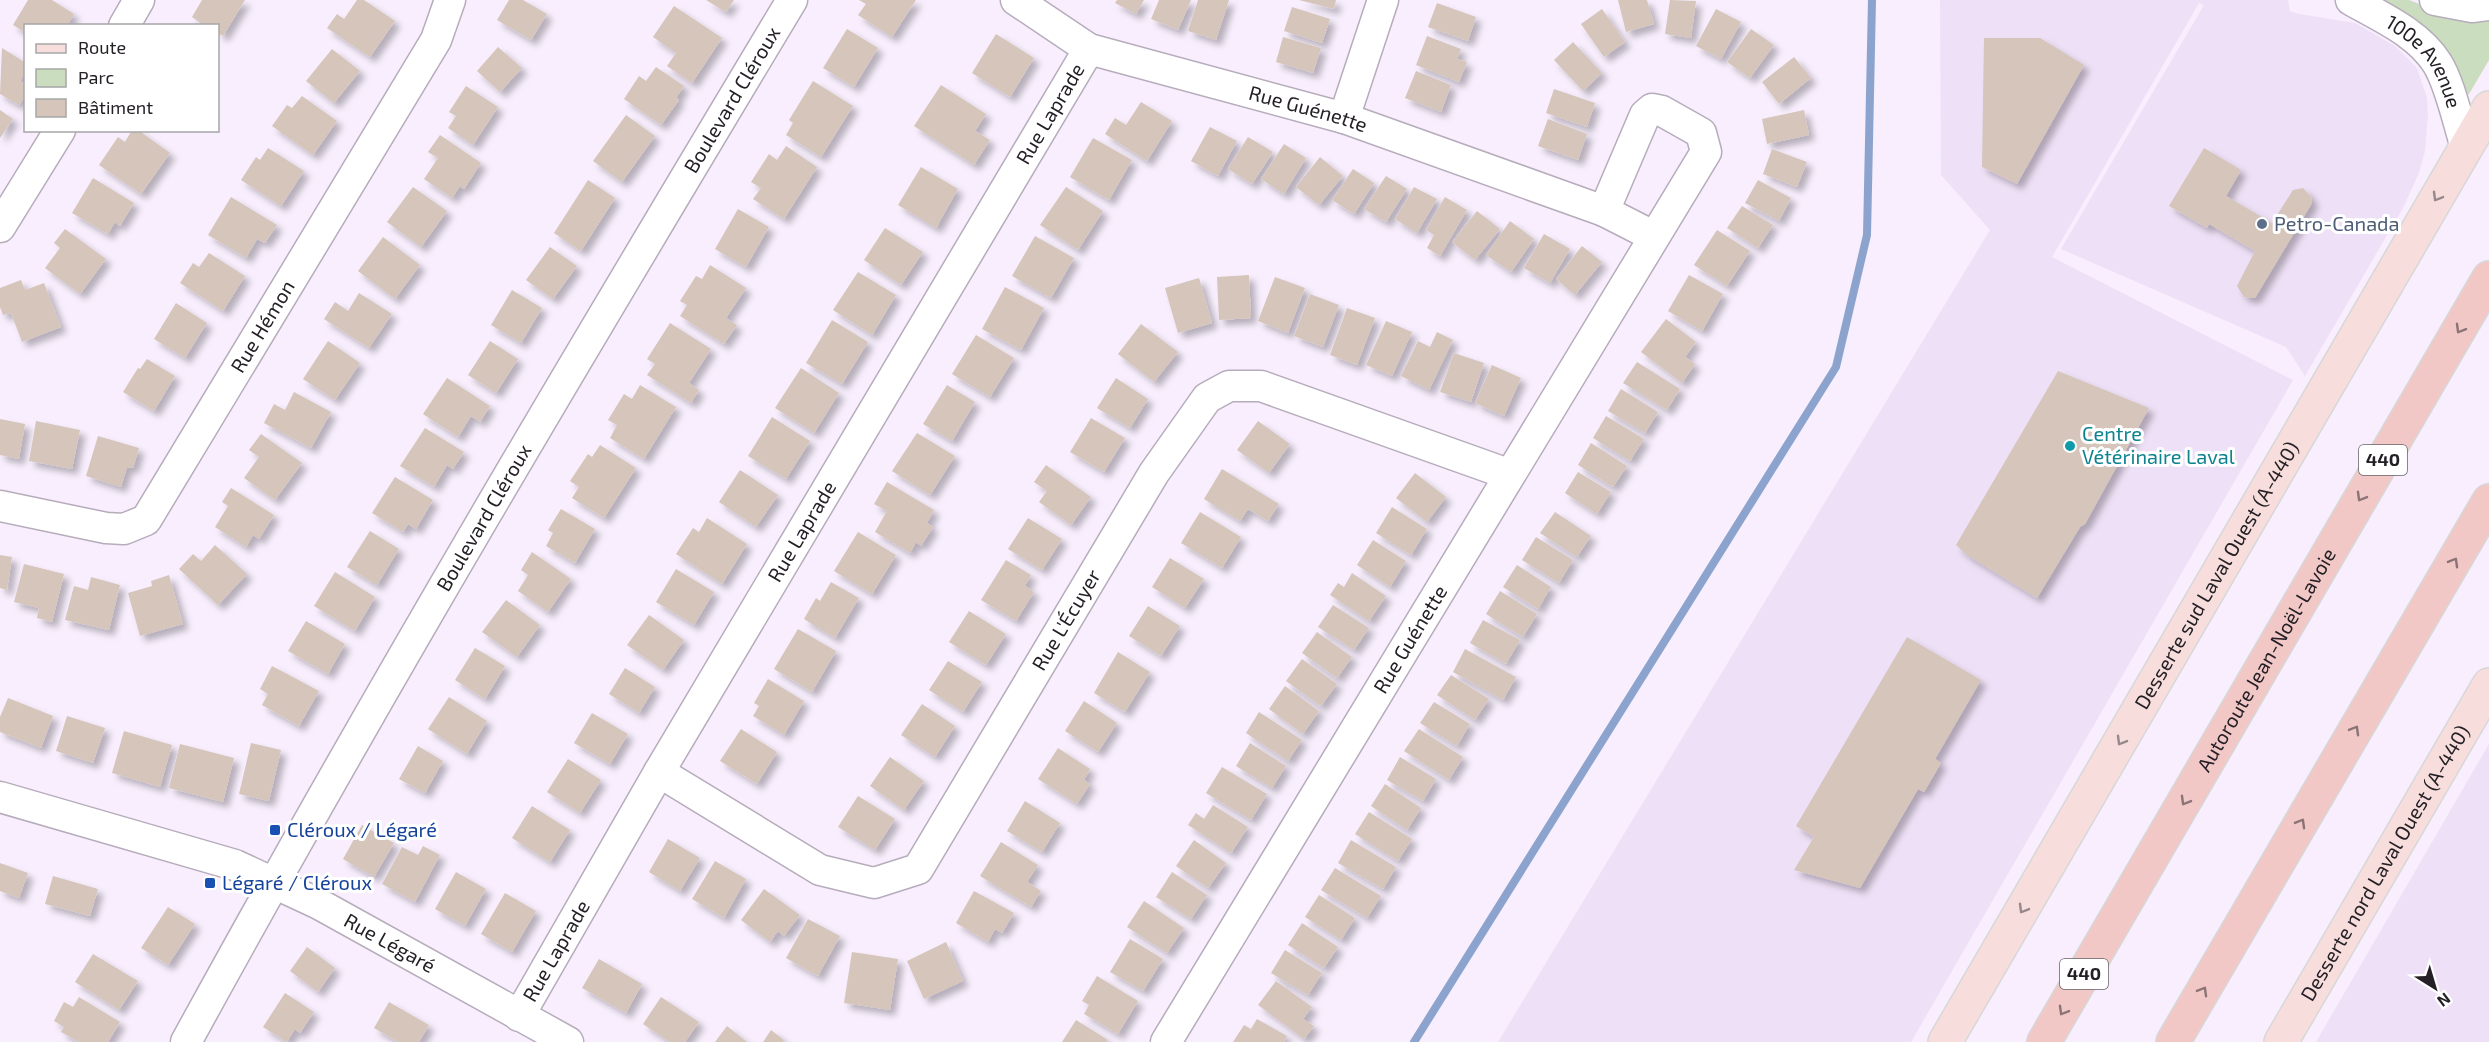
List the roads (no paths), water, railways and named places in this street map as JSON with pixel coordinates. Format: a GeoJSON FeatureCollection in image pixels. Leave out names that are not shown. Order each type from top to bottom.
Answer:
{"type":"FeatureCollection","features":[{"type":"Feature","properties":{"kind":"highway","name":"Autoroute Jean-Noël-Lavoie"},"geometry":{"type":"LineString","coordinates":[[2044,1042],[2489,278]]}},
{"type":"Feature","properties":{"kind":"highway"},"geometry":{"type":"LineString","coordinates":[[2173,1042],[2489,501]]}},
{"type":"Feature","properties":{"kind":"main road","name":"Desserte sud Laval Ouest (A-440)"},"geometry":{"type":"LineString","coordinates":[[1945,1042],[2489,108]]}},
{"type":"Feature","properties":{"kind":"main road","name":"Desserte nord Laval Ouest (A-440)"},"geometry":{"type":"LineString","coordinates":[[2281,1042],[2489,685]]}},
{"type":"Feature","properties":{"kind":"street"},"geometry":{"type":"LineString","coordinates":[[125,24],[139,0]]}},
{"type":"Feature","properties":{"kind":"street","name":"Rue Hémon"},"geometry":{"type":"LineString","coordinates":[[0,506],[106,528],[124,529],[146,520],[436,40],[450,0]]}},
{"type":"Feature","properties":{"kind":"street","name":"Boulevard Cléroux"},"geometry":{"type":"LineString","coordinates":[[186,1042],[273,882],[469,539],[792,0]]}},
{"type":"Feature","properties":{"kind":"street","name":"Rue Guénette"},"geometry":{"type":"LineString","coordinates":[[1016,0],[1089,48],[1344,117],[1604,212],[1653,236]]}},
{"type":"Feature","properties":{"kind":"street"},"geometry":{"type":"LineString","coordinates":[[1344,117],[1383,0]]}},
{"type":"Feature","properties":{"kind":"street","name":"100e Avenue"},"geometry":{"type":"LineString","coordinates":[[2351,0],[2413,37],[2431,55],[2442,74],[2466,147]]}},
{"type":"Feature","properties":{"kind":"street"},"geometry":{"type":"LineString","coordinates":[[2435,0],[2472,7],[2489,5]]}},
{"type":"Feature","properties":{"kind":"street","name":"Rue Laprade"},"geometry":{"type":"LineString","coordinates":[[519,1016],[659,772],[1089,48]]}},
{"type":"Feature","properties":{"kind":"street","name":"Rue Guénette"},"geometry":{"type":"LineString","coordinates":[[1166,1042],[1508,474],[1706,152],[1701,133],[1662,111],[1652,109],[1645,115],[1604,212]]}},
{"type":"Feature","properties":{"kind":"street"},"geometry":{"type":"LineString","coordinates":[[0,227],[59,132]]}},
{"type":"Feature","properties":{"kind":"street","name":"Rue L'Écuyer"},"geometry":{"type":"LineString","coordinates":[[659,772],[820,870],[874,883],[918,869],[1154,473],[1207,398],[1229,386],[1261,386],[1508,474]]}},
{"type":"Feature","properties":{"kind":"street","name":"Rue Légaré"},"geometry":{"type":"LineString","coordinates":[[0,797],[235,865],[364,929],[568,1042]]}},
{"type":"Feature","properties":{"kind":"waterway"},"geometry":{"type":"LineString","coordinates":[[1414,1042],[1836,367],[1867,235],[1872,0]]}},
{"type":"Feature","properties":{"kind":"place","name":"Petro-Canada"},"geometry":{"type":"Point","coordinates":[2262,224]}},
{"type":"Feature","properties":{"kind":"place","name":"Centre Vétérinaire Laval"},"geometry":{"type":"Point","coordinates":[2070,446]}},
{"type":"Feature","properties":{"kind":"place","name":"Cléroux / Légaré"},"geometry":{"type":"Point","coordinates":[275,830]}},
{"type":"Feature","properties":{"kind":"place","name":"Légaré / Cléroux"},"geometry":{"type":"Point","coordinates":[210,883]}}]}
